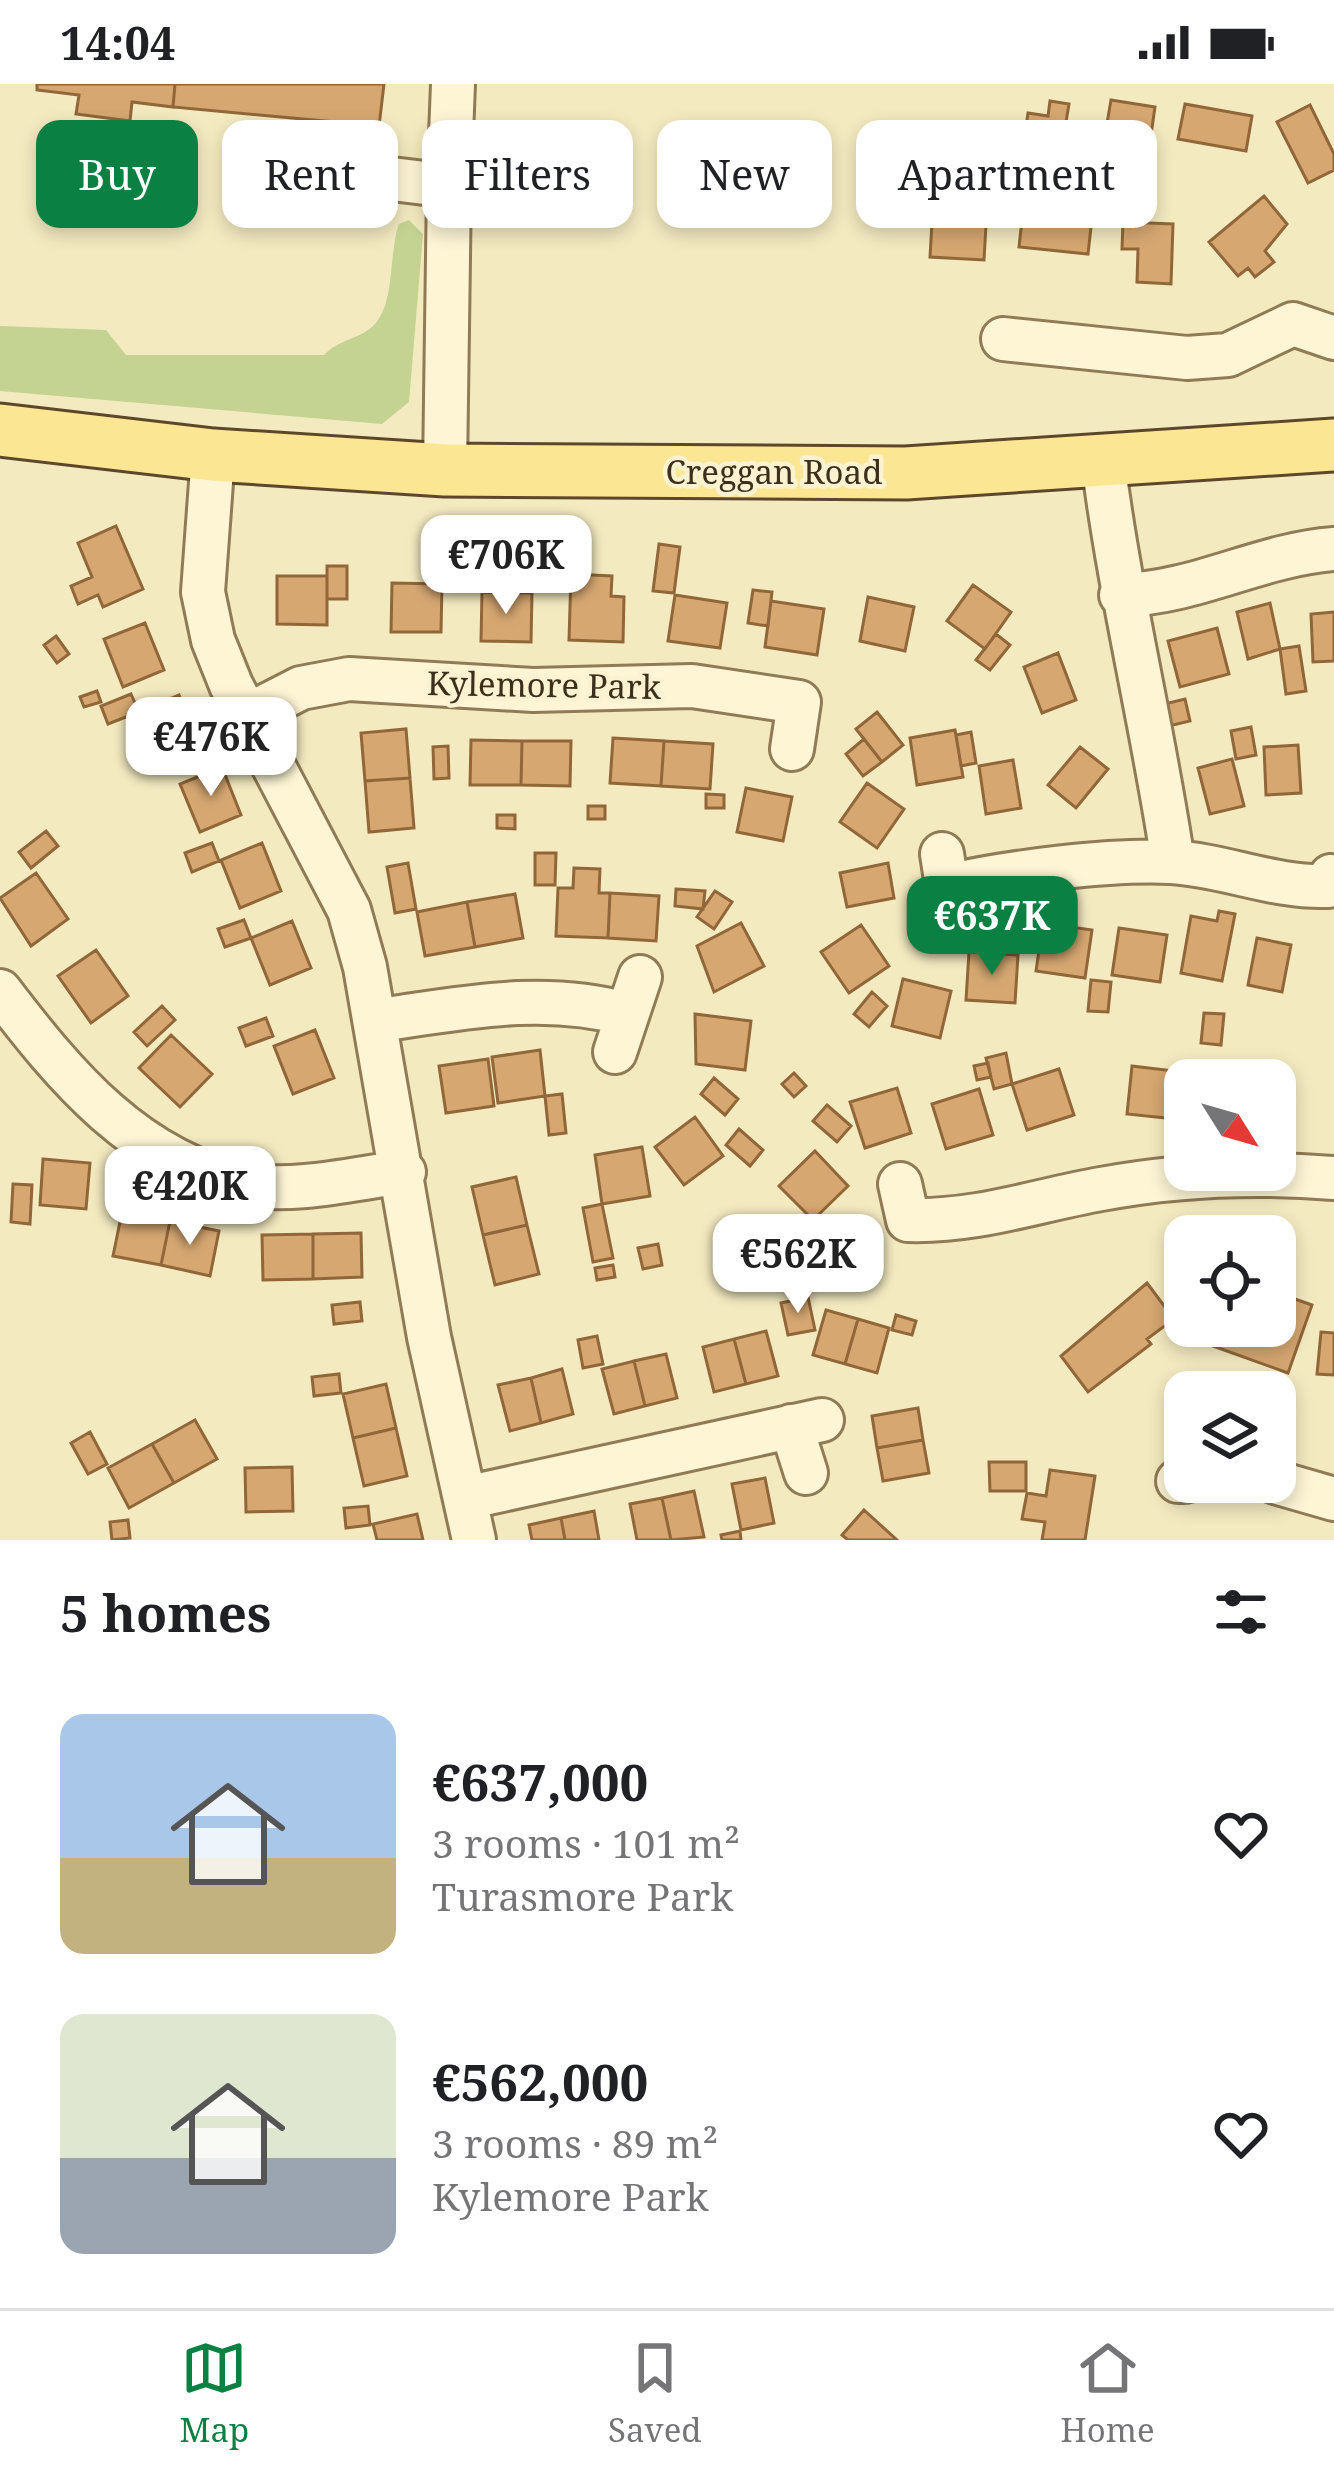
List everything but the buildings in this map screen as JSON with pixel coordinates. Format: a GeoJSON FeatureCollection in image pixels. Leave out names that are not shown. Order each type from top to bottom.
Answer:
{"type":"FeatureCollection","features":[{"type":"Feature","properties":{"kind":"main road","name":"Creggan Road"},"geometry":{"type":"LineString","coordinates":[[0,430],[213,455],[445,470],[906,473],[1334,446]]}},
{"type":"Feature","properties":{"kind":"street"},"geometry":{"type":"LineString","coordinates":[[452,120],[453,84]]}},
{"type":"Feature","properties":{"kind":"street"},"geometry":{"type":"LineString","coordinates":[[445,470],[448,228]]}},
{"type":"Feature","properties":{"kind":"street"},"geometry":{"type":"LineString","coordinates":[[1003,339],[1187,358],[1228,356],[1293,324],[1334,338]]}},
{"type":"Feature","properties":{"kind":"street"},"geometry":{"type":"LineString","coordinates":[[213,455],[203,592],[213,640],[349,910],[379,1020],[429,1337],[475,1540]]}},
{"type":"Feature","properties":{"kind":"street"},"geometry":{"type":"LineString","coordinates":[[1102,461],[1121,595],[1173,862]]}},
{"type":"Feature","properties":{"kind":"street"},"geometry":{"type":"LineString","coordinates":[[1121,595],[1168,594],[1294,552],[1334,549]]}},
{"type":"Feature","properties":{"kind":"street","name":"Kylemore Park"},"geometry":{"type":"LineString","coordinates":[[248,715],[301,688],[349,679],[533,690],[692,686],[799,702],[792,749]]}},
{"type":"Feature","properties":{"kind":"street"},"geometry":{"type":"LineString","coordinates":[[942,854],[947,886],[1056,869],[1173,862],[1298,887],[1328,886],[1331,876]]}},
{"type":"Feature","properties":{"kind":"street"},"geometry":{"type":"LineString","coordinates":[[0,991],[59,1069],[122,1127],[179,1161],[250,1185],[404,1172]]}},
{"type":"Feature","properties":{"kind":"street"},"geometry":{"type":"LineString","coordinates":[[379,1020],[525,1000],[578,1001],[627,1014]]}},
{"type":"Feature","properties":{"kind":"street"},"geometry":{"type":"LineString","coordinates":[[900,1184],[908,1220],[960,1221],[1101,1189],[1281,1174],[1334,1178]]}},
{"type":"Feature","properties":{"kind":"street"},"geometry":{"type":"LineString","coordinates":[[465,1498],[807,1423],[806,1473]]}},
{"type":"Feature","properties":{"kind":"street"},"geometry":{"type":"LineString","coordinates":[[1296,1488],[1334,1499]]}},
{"type":"Feature","properties":{"kind":"green space"},"geometry":{"type":"Polygon","coordinates":[[[409,220],[423,234],[409,402],[382,424],[0,391],[0,326],[106,330],[126,355],[324,355],[367,331],[380,317],[399,224],[409,220]]]}}]}
